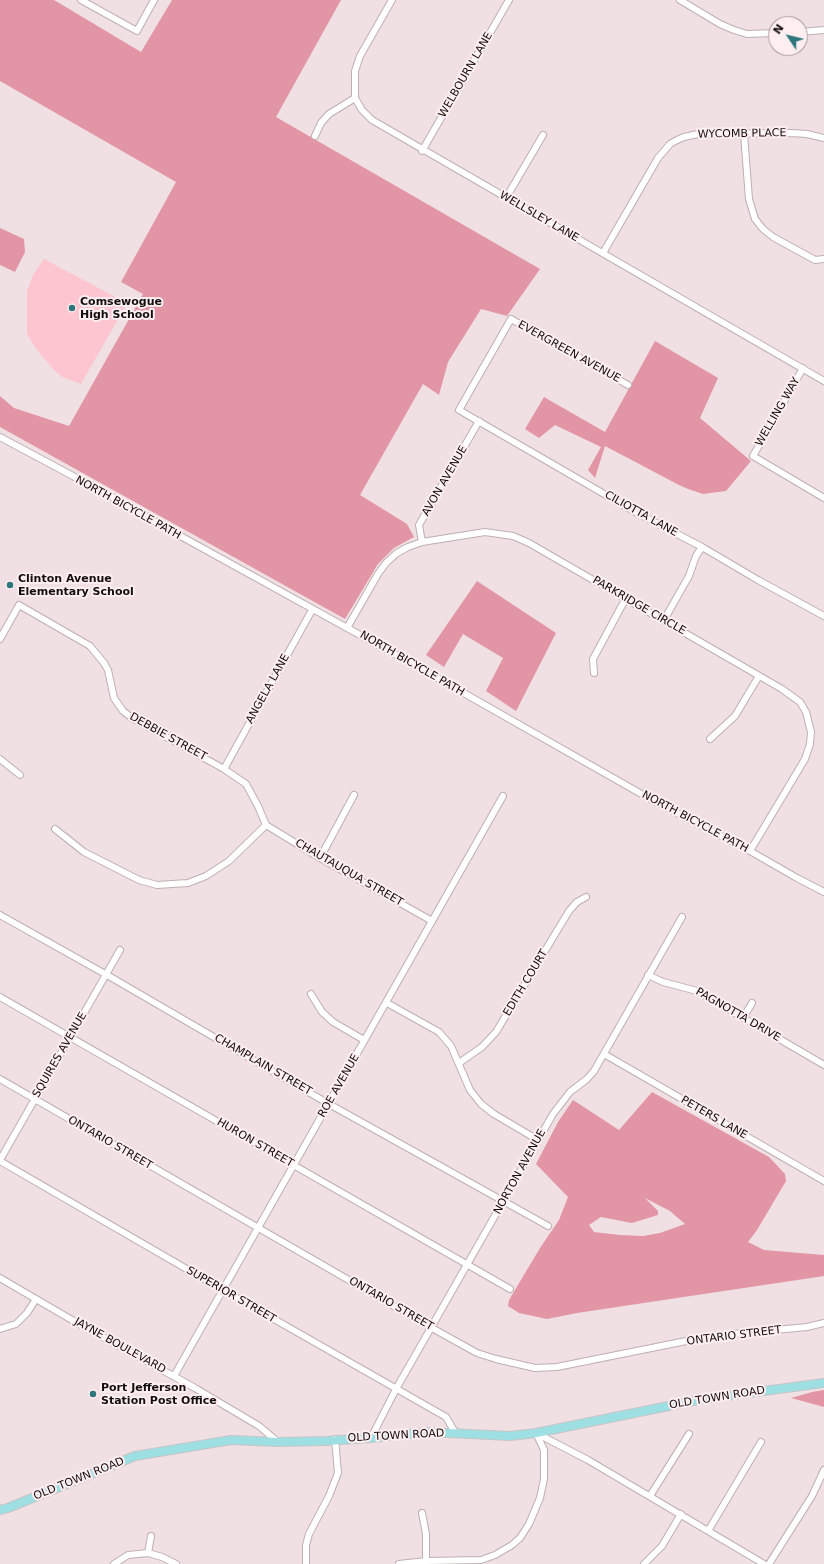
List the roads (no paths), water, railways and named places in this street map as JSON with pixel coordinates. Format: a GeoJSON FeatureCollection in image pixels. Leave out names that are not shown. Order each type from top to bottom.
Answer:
{"type":"FeatureCollection","features":[{"type":"Feature","properties":{"kind":"main road","name":"OLD TOWN ROAD"},"geometry":{"type":"LineString","coordinates":[[0,1510],[135,1456],[231,1440],[278,1442],[371,1438],[428,1432],[510,1436],[536,1433],[703,1399],[824,1383]]}},
{"type":"Feature","properties":{"kind":"street"},"geometry":{"type":"LineString","coordinates":[[81,0],[137,31],[154,0]]}},
{"type":"Feature","properties":{"kind":"street"},"geometry":{"type":"LineString","coordinates":[[315,136],[321,122],[329,114],[355,98],[355,72],[360,56],[392,0]]}},
{"type":"Feature","properties":{"kind":"street","name":"WELBOURN LANE"},"geometry":{"type":"LineString","coordinates":[[422,150],[509,0]]}},
{"type":"Feature","properties":{"kind":"street"},"geometry":{"type":"LineString","coordinates":[[680,0],[720,24],[734,30],[746,34],[768,33]]}},
{"type":"Feature","properties":{"kind":"street"},"geometry":{"type":"LineString","coordinates":[[808,31],[824,30]]}},
{"type":"Feature","properties":{"kind":"street","name":"WELLSLEY LANE"},"geometry":{"type":"LineString","coordinates":[[355,98],[362,110],[372,120],[824,381]]}},
{"type":"Feature","properties":{"kind":"street","name":"WYCOMB PLACE"},"geometry":{"type":"LineString","coordinates":[[603,254],[658,158],[670,144],[691,134],[792,133],[824,138]]}},
{"type":"Feature","properties":{"kind":"street"},"geometry":{"type":"LineString","coordinates":[[744,134],[749,199],[755,219],[763,230],[773,237],[815,260],[824,259]]}},
{"type":"Feature","properties":{"kind":"street"},"geometry":{"type":"LineString","coordinates":[[506,198],[543,135]]}},
{"type":"Feature","properties":{"kind":"street","name":"EVERGREEN AVENUE"},"geometry":{"type":"LineString","coordinates":[[460,410],[511,319],[628,385]]}},
{"type":"Feature","properties":{"kind":"street","name":"WELLING WAY"},"geometry":{"type":"LineString","coordinates":[[803,368],[753,456],[824,498]]}},
{"type":"Feature","properties":{"kind":"street","name":"CILIOTTA LANE"},"geometry":{"type":"LineString","coordinates":[[460,410],[637,513],[702,547],[824,616]]}},
{"type":"Feature","properties":{"kind":"street","name":"AVON AVENUE"},"geometry":{"type":"LineString","coordinates":[[422,542],[419,525],[479,421]]}},
{"type":"Feature","properties":{"kind":"street","name":"NORTH BICYCLE PATH"},"geometry":{"type":"LineString","coordinates":[[0,437],[114,498],[640,793],[824,892]]}},
{"type":"Feature","properties":{"kind":"street","name":"PARKRIDGE CIRCLE"},"geometry":{"type":"LineString","coordinates":[[347,628],[378,574],[386,563],[397,553],[408,547],[422,542],[485,532],[513,536],[529,543],[787,692],[800,702],[806,712],[811,732],[810,744],[805,758],[750,851]]}},
{"type":"Feature","properties":{"kind":"street"},"geometry":{"type":"LineString","coordinates":[[664,620],[689,576],[696,556],[702,547]]}},
{"type":"Feature","properties":{"kind":"street"},"geometry":{"type":"LineString","coordinates":[[594,674],[593,659],[626,598]]}},
{"type":"Feature","properties":{"kind":"street","name":"DEBBIE STREET"},"geometry":{"type":"LineString","coordinates":[[0,639],[19,605],[90,646],[95,650],[108,670],[114,698],[126,715],[224,769],[246,784],[266,824]]}},
{"type":"Feature","properties":{"kind":"street","name":"ANGELA LANE"},"geometry":{"type":"LineString","coordinates":[[224,769],[312,610]]}},
{"type":"Feature","properties":{"kind":"street"},"geometry":{"type":"LineString","coordinates":[[710,740],[735,716],[759,676]]}},
{"type":"Feature","properties":{"kind":"street"},"geometry":{"type":"LineString","coordinates":[[0,759],[20,775]]}},
{"type":"Feature","properties":{"kind":"street"},"geometry":{"type":"LineString","coordinates":[[320,858],[354,795]]}},
{"type":"Feature","properties":{"kind":"street","name":"ROE AVENUE"},"geometry":{"type":"LineString","coordinates":[[174,1376],[503,796]]}},
{"type":"Feature","properties":{"kind":"street"},"geometry":{"type":"LineString","coordinates":[[55,829],[84,852],[139,880],[157,885],[188,883],[206,876],[229,861],[266,824]]}},
{"type":"Feature","properties":{"kind":"street","name":"CHAUTAUQUA STREET"},"geometry":{"type":"LineString","coordinates":[[266,824],[320,858],[432,921]]}},
{"type":"Feature","properties":{"kind":"street","name":"EDITH COURT"},"geometry":{"type":"LineString","coordinates":[[459,1064],[482,1047],[496,1032],[569,911],[577,902],[586,897]]}},
{"type":"Feature","properties":{"kind":"street","name":"CHAMPLAIN STREET"},"geometry":{"type":"LineString","coordinates":[[0,915],[329,1104],[548,1226]]}},
{"type":"Feature","properties":{"kind":"street","name":"NORTON AVENUE"},"geometry":{"type":"LineString","coordinates":[[371,1438],[396,1389],[553,1114],[562,1100],[587,1079],[604,1054],[648,974],[682,917]]}},
{"type":"Feature","properties":{"kind":"street","name":"SQUIRES AVENUE"},"geometry":{"type":"LineString","coordinates":[[0,1160],[120,950]]}},
{"type":"Feature","properties":{"kind":"street","name":"PAGNOTTA DRIVE"},"geometry":{"type":"LineString","coordinates":[[648,974],[663,982],[697,991],[824,1065]]}},
{"type":"Feature","properties":{"kind":"street"},"geometry":{"type":"LineString","coordinates":[[311,994],[322,1012],[333,1022],[364,1040]]}},
{"type":"Feature","properties":{"kind":"street","name":"HURON STREET"},"geometry":{"type":"LineString","coordinates":[[0,996],[510,1289]]}},
{"type":"Feature","properties":{"kind":"street"},"geometry":{"type":"LineString","coordinates":[[387,1002],[439,1032],[451,1046],[470,1090],[481,1104],[494,1114],[538,1140]]}},
{"type":"Feature","properties":{"kind":"street"},"geometry":{"type":"LineString","coordinates":[[743,1018],[752,1003]]}},
{"type":"Feature","properties":{"kind":"street","name":"PETERS LANE"},"geometry":{"type":"LineString","coordinates":[[604,1054],[824,1181]]}},
{"type":"Feature","properties":{"kind":"street","name":"ONTARIO STREET"},"geometry":{"type":"LineString","coordinates":[[0,1079],[432,1328],[478,1353],[510,1363],[535,1368],[557,1367],[711,1336],[824,1324]]}},
{"type":"Feature","properties":{"kind":"street","name":"SUPERIOR STREET"},"geometry":{"type":"LineString","coordinates":[[0,1160],[222,1290],[446,1417],[456,1434]]}},
{"type":"Feature","properties":{"kind":"street","name":"JAYNE BOULEVARD"},"geometry":{"type":"LineString","coordinates":[[0,1278],[174,1376],[259,1426],[278,1442]]}},
{"type":"Feature","properties":{"kind":"street"},"geometry":{"type":"LineString","coordinates":[[0,1329],[16,1324],[27,1313],[36,1299]]}},
{"type":"Feature","properties":{"kind":"street"},"geometry":{"type":"LineString","coordinates":[[536,1433],[588,1460],[764,1564]]}},
{"type":"Feature","properties":{"kind":"street"},"geometry":{"type":"LineString","coordinates":[[399,1564],[426,1561],[482,1562],[512,1545],[520,1538],[529,1524],[540,1498],[544,1479],[544,1450],[536,1433]]}},
{"type":"Feature","properties":{"kind":"street"},"geometry":{"type":"LineString","coordinates":[[650,1496],[689,1434]]}},
{"type":"Feature","properties":{"kind":"street"},"geometry":{"type":"LineString","coordinates":[[306,1564],[306,1545],[309,1534],[329,1496],[338,1473],[335,1439]]}},
{"type":"Feature","properties":{"kind":"street"},"geometry":{"type":"LineString","coordinates":[[708,1531],[761,1442]]}},
{"type":"Feature","properties":{"kind":"street"},"geometry":{"type":"LineString","coordinates":[[769,1564],[812,1496],[824,1470]]}},
{"type":"Feature","properties":{"kind":"street"},"geometry":{"type":"LineString","coordinates":[[422,1513],[426,1534],[426,1561]]}},
{"type":"Feature","properties":{"kind":"street"},"geometry":{"type":"LineString","coordinates":[[644,1564],[662,1546],[681,1514]]}},
{"type":"Feature","properties":{"kind":"street"},"geometry":{"type":"LineString","coordinates":[[148,1553],[151,1536]]}},
{"type":"Feature","properties":{"kind":"street"},"geometry":{"type":"LineString","coordinates":[[114,1564],[128,1555],[148,1553],[162,1557],[176,1564]]}},
{"type":"Feature","properties":{"kind":"place","name":"Comsewogue High School"},"geometry":{"type":"Point","coordinates":[72,308]}},
{"type":"Feature","properties":{"kind":"place","name":"Clinton Avenue Elementary School"},"geometry":{"type":"Point","coordinates":[10,585]}},
{"type":"Feature","properties":{"kind":"place","name":"Port Jefferson Station Post Office"},"geometry":{"type":"Point","coordinates":[93,1394]}}]}
